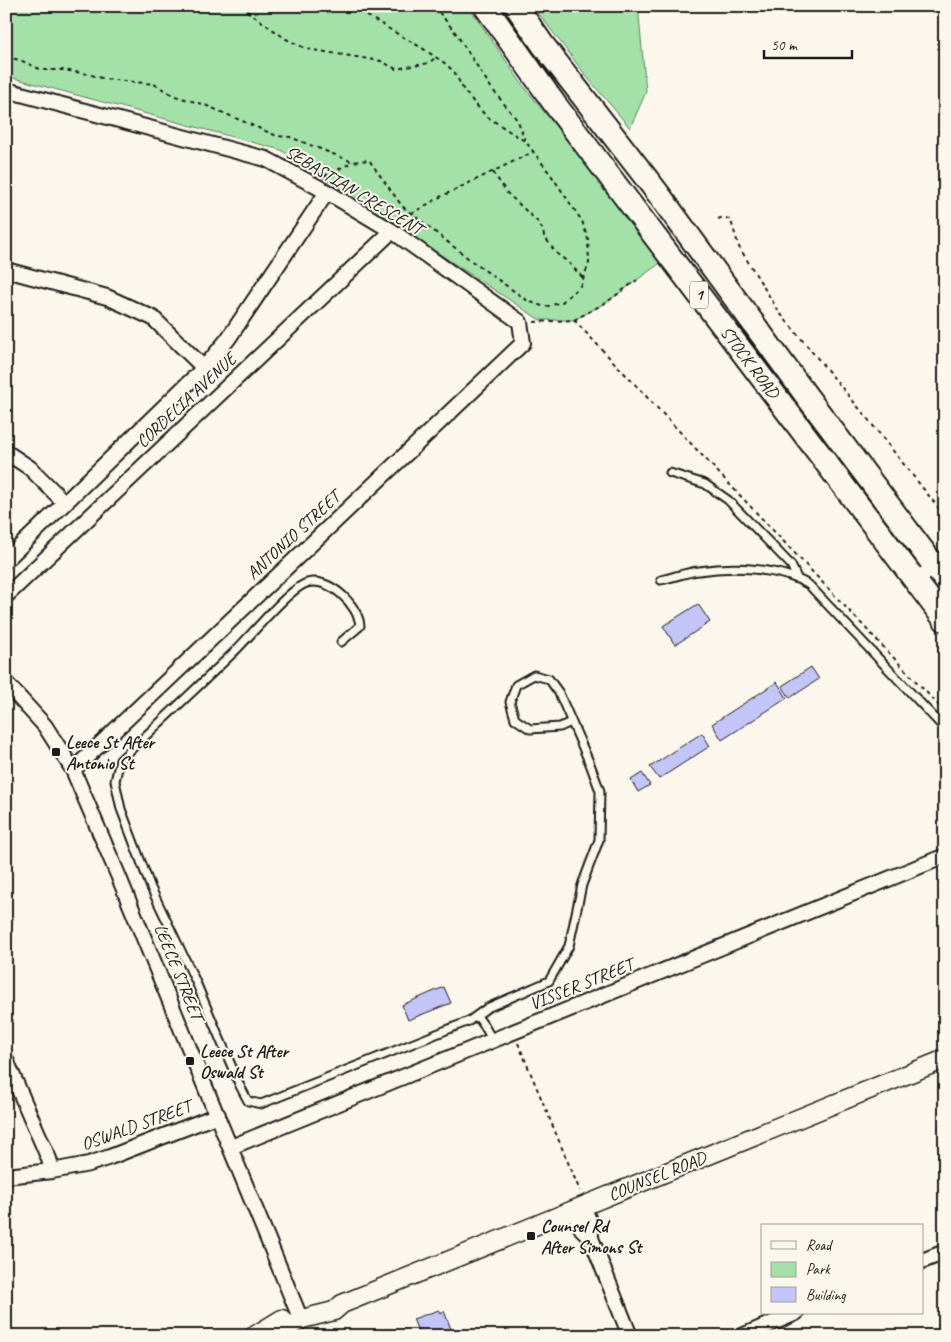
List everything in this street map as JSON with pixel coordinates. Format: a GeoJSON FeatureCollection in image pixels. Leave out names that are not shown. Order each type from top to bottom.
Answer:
{"type":"FeatureCollection","features":[{"type":"Feature","properties":{"kind":"highway","name":"STOCK ROAD"},"geometry":{"type":"LineString","coordinates":[[485,6],[554,103],[945,620]]}},
{"type":"Feature","properties":{"kind":"highway","name":"STOCK ROAD"},"geometry":{"type":"LineString","coordinates":[[516,6],[657,192],[802,390],[942,570]]}},
{"type":"Feature","properties":{"kind":"street","name":"SEBASTIAN CRESCENT"},"geometry":{"type":"LineString","coordinates":[[6,90],[266,159],[327,192],[392,231],[520,322]]}},
{"type":"Feature","properties":{"kind":"street","name":"CORDELIA AVENUE"},"geometry":{"type":"LineString","coordinates":[[6,560],[204,368],[228,340],[327,192]]}},
{"type":"Feature","properties":{"kind":"street","name":"CORDELIA AVENUE"},"geometry":{"type":"LineString","coordinates":[[6,596],[392,231]]}},
{"type":"Feature","properties":{"kind":"street"},"geometry":{"type":"LineString","coordinates":[[6,270],[107,297],[153,318],[204,368]]}},
{"type":"Feature","properties":{"kind":"street","name":"ANTONIO STREET"},"geometry":{"type":"LineString","coordinates":[[73,770],[523,344],[520,322]]}},
{"type":"Feature","properties":{"kind":"street"},"geometry":{"type":"LineString","coordinates":[[6,452],[30,468],[65,503]]}},
{"type":"Feature","properties":{"kind":"street"},"geometry":{"type":"LineString","coordinates":[[919,587],[942,570]]}},
{"type":"Feature","properties":{"kind":"street","name":"LEECE STREET"},"geometry":{"type":"LineString","coordinates":[[6,683],[45,726],[73,770],[300,1315]]}},
{"type":"Feature","properties":{"kind":"street","name":"VISSER STREET"},"geometry":{"type":"LineString","coordinates":[[231,1148],[945,856]]}},
{"type":"Feature","properties":{"kind":"street","name":"COUNSEL ROAD"},"geometry":{"type":"LineString","coordinates":[[254,1336],[331,1302],[342,1304],[945,1059]]}},
{"type":"Feature","properties":{"kind":"street"},"geometry":{"type":"LineString","coordinates":[[6,1060],[49,1159],[52,1171]]}},
{"type":"Feature","properties":{"kind":"street","name":"OSWALD STREET"},"geometry":{"type":"LineString","coordinates":[[6,1176],[52,1171],[89,1164],[218,1115]]}},
{"type":"Feature","properties":{"kind":"street"},"geometry":{"type":"LineString","coordinates":[[581,1207],[582,1229],[591,1238],[630,1336]]}},
{"type":"Feature","properties":{"kind":"street"},"geometry":{"type":"LineString","coordinates":[[924,1260],[945,1252]]}},
{"type":"Feature","properties":{"kind":"street"},"geometry":{"type":"LineString","coordinates":[[742,1336],[794,1314]]}},
{"type":"Feature","properties":{"kind":"street","name":"COUNSEL ROAD"},"geometry":{"type":"LineString","coordinates":[[273,1336],[300,1315]]}},
{"type":"Feature","properties":{"kind":"lane"},"geometry":{"type":"LineString","coordinates":[[670,473],[704,484],[728,500],[791,565],[797,578]]}},
{"type":"Feature","properties":{"kind":"lane"},"geometry":{"type":"LineString","coordinates":[[661,580],[698,571],[735,568],[785,574],[797,578],[809,585],[945,729]]}},
{"type":"Feature","properties":{"kind":"lane"},"geometry":{"type":"LineString","coordinates":[[341,642],[360,626],[360,617],[347,600],[334,588],[324,584],[309,582],[295,590],[234,653],[120,760],[115,781],[121,809],[151,888],[248,1101],[261,1104],[469,1022],[487,1008],[549,981],[569,946],[582,885],[599,840],[600,791],[559,693],[549,679],[534,675],[516,686],[510,702],[516,719],[530,729],[560,726],[571,722]]}},
{"type":"Feature","properties":{"kind":"lane"},"geometry":{"type":"LineString","coordinates":[[477,1016],[493,1041]]}},
{"type":"Feature","properties":{"kind":"path"},"geometry":{"type":"LineString","coordinates":[[240,6],[286,39],[307,48],[380,61],[396,69],[429,63],[436,57]]}},
{"type":"Feature","properties":{"kind":"path"},"geometry":{"type":"LineString","coordinates":[[350,6],[436,57],[455,73],[464,91],[486,116],[526,142]]}},
{"type":"Feature","properties":{"kind":"path"},"geometry":{"type":"LineString","coordinates":[[322,177],[353,162],[369,160],[402,206],[411,214],[473,262],[528,301],[545,307],[562,302],[581,285],[589,263],[588,238],[582,221],[526,142],[518,121],[492,89],[455,32],[434,6]]}},
{"type":"Feature","properties":{"kind":"path"},"geometry":{"type":"LineString","coordinates":[[6,57],[20,60],[42,70],[63,70],[105,79],[154,84],[174,96],[205,105],[277,136],[290,137],[353,162]]}},
{"type":"Feature","properties":{"kind":"path"},"geometry":{"type":"LineString","coordinates":[[411,214],[440,197],[533,152]]}},
{"type":"Feature","properties":{"kind":"path"},"geometry":{"type":"LineString","coordinates":[[492,172],[506,193],[537,221],[543,230],[544,236],[556,253],[583,278]]}},
{"type":"Feature","properties":{"kind":"path"},"geometry":{"type":"LineString","coordinates":[[718,219],[723,217],[731,221],[739,247],[779,312],[863,412],[945,516]]}},
{"type":"Feature","properties":{"kind":"path"},"geometry":{"type":"LineString","coordinates":[[520,322],[574,320],[607,302],[637,280]]}},
{"type":"Feature","properties":{"kind":"path"},"geometry":{"type":"LineString","coordinates":[[574,320],[945,712]]}},
{"type":"Feature","properties":{"kind":"path"},"geometry":{"type":"LineString","coordinates":[[514,1032],[581,1207]]}},
{"type":"Feature","properties":{"kind":"green space"},"geometry":{"type":"Polygon","coordinates":[[[6,6],[468,6],[522,84],[663,261],[607,302],[574,320],[540,320],[281,150],[6,76],[6,6]]]}},
{"type":"Feature","properties":{"kind":"green space"},"geometry":{"type":"Polygon","coordinates":[[[533,6],[638,6],[646,92],[630,128],[587,77],[533,6]]]}},
{"type":"Feature","properties":{"kind":"building"},"geometry":{"type":"Polygon","coordinates":[[[698,604],[710,622],[675,645],[663,626],[698,604]]]}},
{"type":"Feature","properties":{"kind":"building"},"geometry":{"type":"Polygon","coordinates":[[[811,667],[819,679],[790,698],[782,686],[811,667]]]}},
{"type":"Feature","properties":{"kind":"building"},"geometry":{"type":"Polygon","coordinates":[[[777,682],[787,698],[722,740],[712,724],[777,682]]]}},
{"type":"Feature","properties":{"kind":"building"},"geometry":{"type":"Polygon","coordinates":[[[702,733],[710,746],[659,779],[650,767],[702,733]]]}},
{"type":"Feature","properties":{"kind":"building"},"geometry":{"type":"Polygon","coordinates":[[[642,773],[650,785],[638,792],[631,780],[642,773]]]}},
{"type":"Feature","properties":{"kind":"building"},"geometry":{"type":"Polygon","coordinates":[[[444,987],[451,1003],[408,1020],[402,1005],[444,987]]]}},
{"type":"Feature","properties":{"kind":"building"},"geometry":{"type":"Polygon","coordinates":[[[439,1310],[440,1313],[444,1311],[453,1334],[449,1336],[420,1336],[413,1319],[439,1310]]]}},
{"type":"Feature","properties":{"kind":"place","name":"Leece St After Antonio St"},"geometry":{"type":"Point","coordinates":[56,752]}},
{"type":"Feature","properties":{"kind":"place","name":"Leece St After Oswald St"},"geometry":{"type":"Point","coordinates":[190,1061]}},
{"type":"Feature","properties":{"kind":"place","name":"Counsel Rd After Simons St"},"geometry":{"type":"Point","coordinates":[531,1236]}}]}
